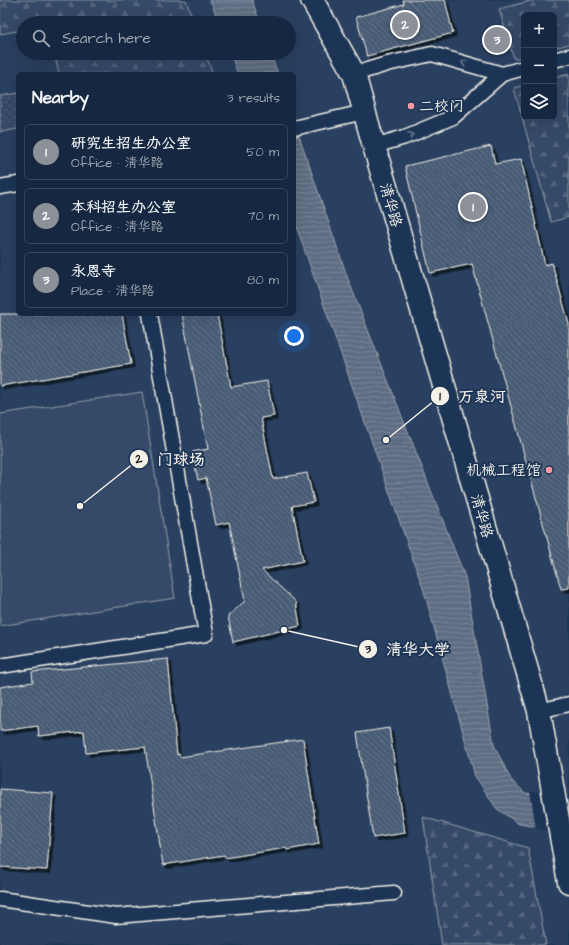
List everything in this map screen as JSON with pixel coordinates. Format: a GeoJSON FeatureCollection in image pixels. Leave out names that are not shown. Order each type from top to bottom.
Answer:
{"type":"FeatureCollection","features":[{"type":"Feature","properties":{"kind":"street","name":"清华路"},"geometry":{"type":"LineString","coordinates":[[312,0],[354,74],[539,711],[569,882]]}},
{"type":"Feature","properties":{"kind":"lane"},"geometry":{"type":"LineString","coordinates":[[354,74],[387,64],[432,54],[502,74]]}},
{"type":"Feature","properties":{"kind":"lane"},"geometry":{"type":"LineString","coordinates":[[557,59],[569,56]]}},
{"type":"Feature","properties":{"kind":"lane"},"geometry":{"type":"LineString","coordinates":[[374,146],[405,137],[454,117],[502,74],[521,69]]}},
{"type":"Feature","properties":{"kind":"lane"},"geometry":{"type":"LineString","coordinates":[[301,126],[364,112]]}},
{"type":"Feature","properties":{"kind":"lane"},"geometry":{"type":"LineString","coordinates":[[0,187],[16,184]]}},
{"type":"Feature","properties":{"kind":"lane"},"geometry":{"type":"LineString","coordinates":[[0,666],[206,634],[150,316]]}},
{"type":"Feature","properties":{"kind":"lane"},"geometry":{"type":"LineString","coordinates":[[539,711],[569,704]]}},
{"type":"Feature","properties":{"kind":"lane"},"geometry":{"type":"LineString","coordinates":[[0,899],[116,916],[394,893]]}},
{"type":"Feature","properties":{"kind":"shaded area"},"geometry":{"type":"Polygon","coordinates":[[[0,0],[569,0],[569,945],[0,945],[0,0]]]}},
{"type":"Feature","properties":{"kind":"shaded area"},"geometry":{"type":"Polygon","coordinates":[[[209,0],[252,0],[258,16],[216,16],[209,0]]]}},
{"type":"Feature","properties":{"kind":"shaded area"},"geometry":{"type":"Polygon","coordinates":[[[233,60],[273,60],[277,72],[237,72],[233,60]]]}},
{"type":"Feature","properties":{"kind":"shaded area"},"geometry":{"type":"Polygon","coordinates":[[[296,127],[348,279],[465,577],[494,745],[511,780],[525,793],[569,797],[569,832],[519,824],[497,809],[475,776],[424,591],[296,226],[296,127]]]}},
{"type":"Feature","properties":{"kind":"green space"},"geometry":{"type":"Polygon","coordinates":[[[0,0],[186,0],[192,16],[16,16],[16,31],[0,34],[0,0]]]}},
{"type":"Feature","properties":{"kind":"green space"},"geometry":{"type":"Polygon","coordinates":[[[534,0],[569,0],[569,44],[557,47],[557,12],[521,12],[521,57],[514,59],[499,9],[534,0]]]}},
{"type":"Feature","properties":{"kind":"green space"},"geometry":{"type":"Polygon","coordinates":[[[56,60],[208,60],[212,72],[59,72],[56,60]]]}},
{"type":"Feature","properties":{"kind":"green space"},"geometry":{"type":"Polygon","coordinates":[[[569,74],[569,217],[551,222],[523,120],[557,120],[557,77],[569,74]]]}},
{"type":"Feature","properties":{"kind":"green space"},"geometry":{"type":"Polygon","coordinates":[[[521,86],[521,113],[514,88],[521,86]]]}},
{"type":"Feature","properties":{"kind":"green space"},"geometry":{"type":"Polygon","coordinates":[[[16,93],[16,129],[0,132],[0,96],[16,93]]]}},
{"type":"Feature","properties":{"kind":"green space"},"geometry":{"type":"Polygon","coordinates":[[[142,392],[175,598],[0,626],[0,414],[142,392]]]}},
{"type":"Feature","properties":{"kind":"green space"},"geometry":{"type":"Polygon","coordinates":[[[423,817],[528,848],[546,945],[442,945],[423,817]]]}},
{"type":"Feature","properties":{"kind":"pier"},"geometry":{"type":"Polygon","coordinates":[[[530,791],[569,795],[569,834],[536,829],[530,791]]]}},
{"type":"Feature","properties":{"kind":"building"},"geometry":{"type":"Polygon","coordinates":[[[403,0],[445,0],[453,33],[367,56],[356,17],[404,4],[403,0]]]}},
{"type":"Feature","properties":{"kind":"building"},"geometry":{"type":"Polygon","coordinates":[[[491,146],[495,164],[521,159],[545,265],[552,263],[569,324],[569,588],[561,589],[472,264],[430,273],[405,166],[491,146]]]}},
{"type":"Feature","properties":{"kind":"building"},"geometry":{"type":"Polygon","coordinates":[[[0,314],[16,314],[16,316],[122,316],[131,364],[0,386],[0,314]]]}},
{"type":"Feature","properties":{"kind":"building"},"geometry":{"type":"Polygon","coordinates":[[[182,316],[217,316],[231,387],[267,381],[274,416],[261,418],[273,479],[307,473],[314,502],[292,506],[303,561],[262,570],[296,602],[300,626],[233,642],[228,616],[245,601],[229,522],[216,525],[206,478],[198,480],[192,452],[208,449],[182,316]]]}},
{"type":"Feature","properties":{"kind":"building"},"geometry":{"type":"Polygon","coordinates":[[[168,659],[177,755],[179,754],[180,757],[303,739],[319,844],[287,850],[286,848],[225,858],[224,855],[163,865],[145,747],[86,753],[84,731],[39,736],[38,726],[0,731],[0,687],[33,682],[32,672],[168,659]]]}},
{"type":"Feature","properties":{"kind":"building"},"geometry":{"type":"Polygon","coordinates":[[[389,728],[405,833],[373,838],[357,733],[389,728]]]}},
{"type":"Feature","properties":{"kind":"building"},"geometry":{"type":"Polygon","coordinates":[[[0,789],[53,793],[47,870],[0,867],[0,789]]]}},
{"type":"Feature","properties":{"kind":"place","name":"本科招生办公室"},"geometry":{"type":"Point","coordinates":[405,25]}},
{"type":"Feature","properties":{"kind":"place","name":"永恩寺"},"geometry":{"type":"Point","coordinates":[497,40]}},
{"type":"Feature","properties":{"kind":"place","name":"二校门"},"geometry":{"type":"Point","coordinates":[411,106]}},
{"type":"Feature","properties":{"kind":"place","name":"研究生招生办公室"},"geometry":{"type":"Point","coordinates":[473,207]}},
{"type":"Feature","properties":{"kind":"place","name":"万泉河"},"geometry":{"type":"Point","coordinates":[386,440]}},
{"type":"Feature","properties":{"kind":"place","name":"机械工程馆"},"geometry":{"type":"Point","coordinates":[549,470]}},
{"type":"Feature","properties":{"kind":"place","name":"门球场"},"geometry":{"type":"Point","coordinates":[80,506]}},
{"type":"Feature","properties":{"kind":"place","name":"清华大学"},"geometry":{"type":"Point","coordinates":[284,630]}}]}
